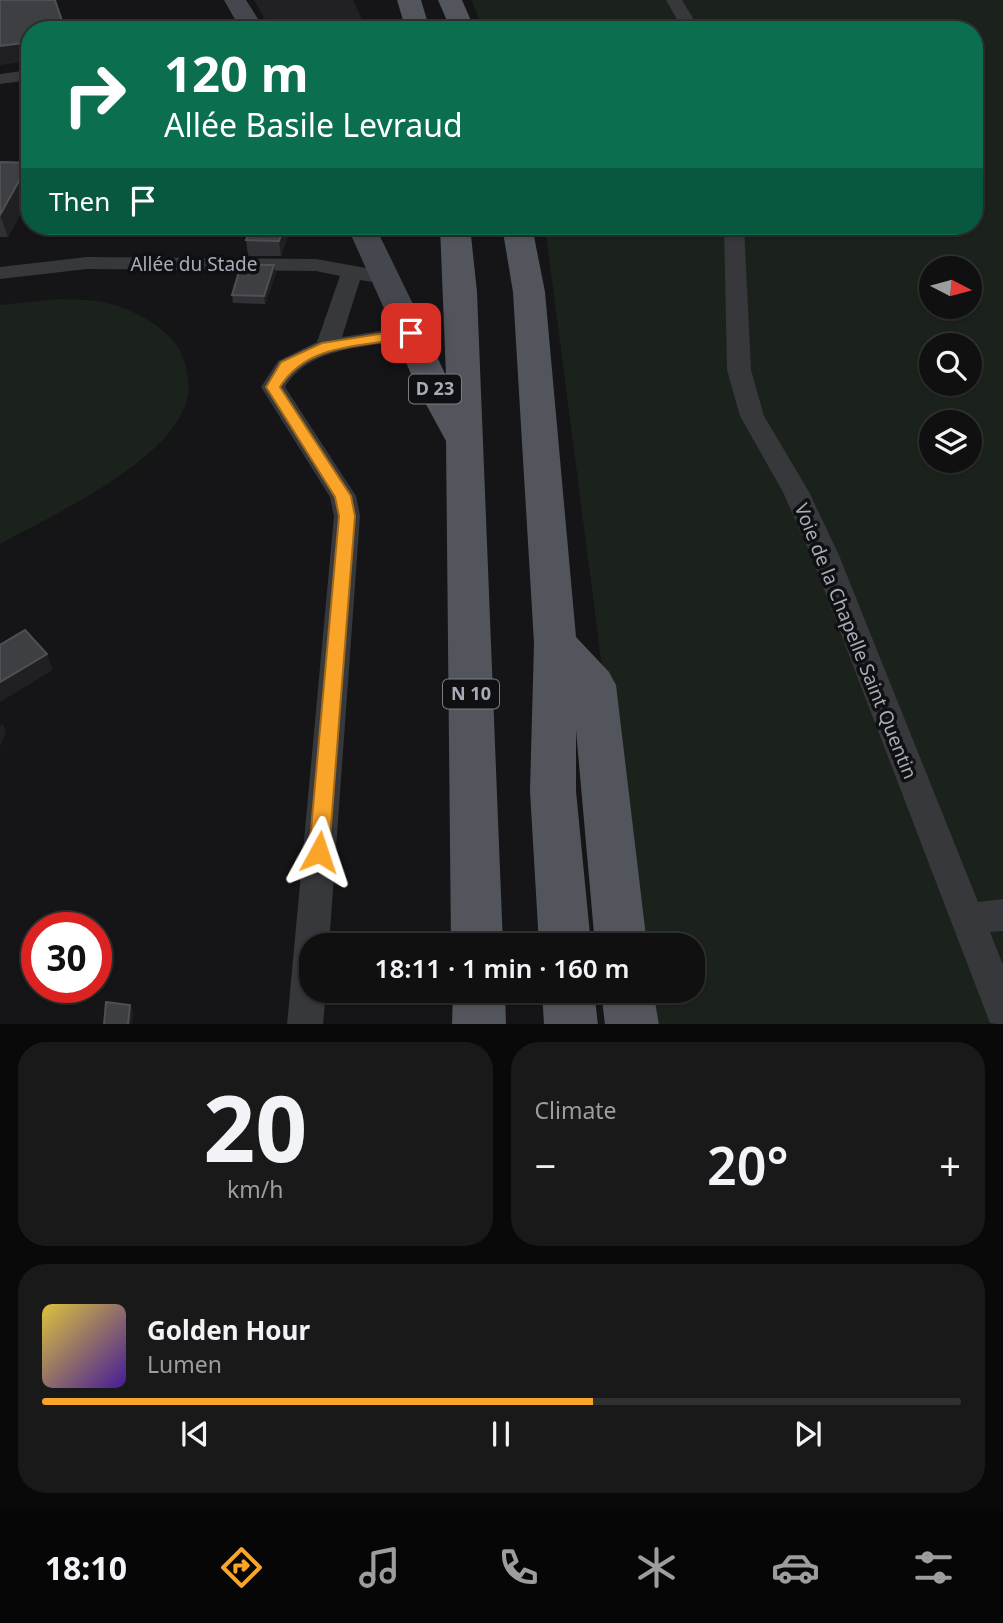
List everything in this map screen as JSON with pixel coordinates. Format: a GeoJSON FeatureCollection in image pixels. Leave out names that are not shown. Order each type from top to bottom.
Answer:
{"type":"FeatureCollection","features":[{"type":"Feature","properties":{"kind":"main road"},"geometry":{"type":"LineString","coordinates":[[409,0],[415,21]]}},
{"type":"Feature","properties":{"kind":"main road"},"geometry":{"type":"LineString","coordinates":[[450,0],[459,21]]}},
{"type":"Feature","properties":{"kind":"main road","name":"N 10"},"geometry":{"type":"LineString","coordinates":[[456,235],[461,292],[477,933]]}},
{"type":"Feature","properties":{"kind":"main road"},"geometry":{"type":"LineString","coordinates":[[519,235],[529,292],[555,643],[553,791],[564,933]]}},
{"type":"Feature","properties":{"kind":"main road","name":"D 23"},"geometry":{"type":"LineString","coordinates":[[411,333],[432,384],[465,442]]}},
{"type":"Feature","properties":{"kind":"main road"},"geometry":{"type":"LineString","coordinates":[[555,643],[594,685],[620,933]]}},
{"type":"Feature","properties":{"kind":"main road"},"geometry":{"type":"LineString","coordinates":[[478,1003],[479,1024]]}},
{"type":"Feature","properties":{"kind":"main road"},"geometry":{"type":"LineString","coordinates":[[569,1003],[571,1024]]}},
{"type":"Feature","properties":{"kind":"main road"},"geometry":{"type":"LineString","coordinates":[[629,1003],[632,1024]]}},
{"type":"Feature","properties":{"kind":"street"},"geometry":{"type":"LineString","coordinates":[[235,0],[248,21]]}},
{"type":"Feature","properties":{"kind":"street"},"geometry":{"type":"LineString","coordinates":[[674,0],[687,21]]}},
{"type":"Feature","properties":{"kind":"street"},"geometry":{"type":"LineString","coordinates":[[0,79],[21,76]]}},
{"type":"Feature","properties":{"kind":"street","name":"D 23"},"geometry":{"type":"LineString","coordinates":[[365,235],[411,333]]}},
{"type":"Feature","properties":{"kind":"street","name":"Voie de la Chapelle Saint Quentin"},"geometry":{"type":"LineString","coordinates":[[734,235],[740,370],[752,416],[796,492],[824,553],[1003,1010]]}},
{"type":"Feature","properties":{"kind":"street","name":"Allée du Stade"},"geometry":{"type":"LineString","coordinates":[[0,273],[87,263],[316,265],[386,278]]}},
{"type":"Feature","properties":{"kind":"street"},"geometry":{"type":"LineString","coordinates":[[327,346],[353,270]]}},
{"type":"Feature","properties":{"kind":"street"},"geometry":{"type":"LineString","coordinates":[[313,933],[347,516],[343,496],[273,387],[286,366],[327,346],[411,333]]}},
{"type":"Feature","properties":{"kind":"street"},"geometry":{"type":"LineString","coordinates":[[966,919],[1003,915]]}},
{"type":"Feature","properties":{"kind":"street"},"geometry":{"type":"LineString","coordinates":[[305,1024],[307,1003]]}},
{"type":"Feature","properties":{"kind":"shaded area"},"geometry":{"type":"Polygon","coordinates":[[[254,0],[353,0],[363,21],[266,21],[254,0]]]}},
{"type":"Feature","properties":{"kind":"shaded area"},"geometry":{"type":"Polygon","coordinates":[[[471,0],[1003,0],[1003,1024],[649,1024],[646,1003],[705,1003],[705,933],[636,933],[546,235],[983,235],[983,21],[480,21],[471,0]]]}},
{"type":"Feature","properties":{"kind":"shaded area"},"geometry":{"type":"Polygon","coordinates":[[[59,299],[112,304],[135,313],[158,327],[176,344],[181,353],[187,373],[188,394],[179,418],[162,441],[138,462],[80,501],[0,544],[0,305],[59,299]]]}},
{"type":"Feature","properties":{"kind":"building"},"geometry":{"type":"Polygon","coordinates":[[[0,0],[55,0],[62,21],[21,21],[21,43],[0,46],[0,0]]]}},
{"type":"Feature","properties":{"kind":"building"},"geometry":{"type":"Polygon","coordinates":[[[0,163],[21,163],[21,177],[0,215],[0,163]]]}},
{"type":"Feature","properties":{"kind":"building"},"geometry":{"type":"Polygon","coordinates":[[[248,235],[281,235],[279,241],[246,240],[248,235]]]}},
{"type":"Feature","properties":{"kind":"building"},"geometry":{"type":"Polygon","coordinates":[[[241,265],[274,265],[264,296],[232,295],[241,265]]]}},
{"type":"Feature","properties":{"kind":"building"},"geometry":{"type":"Polygon","coordinates":[[[25,630],[47,654],[0,682],[0,645],[25,630]]]}},
{"type":"Feature","properties":{"kind":"building"},"geometry":{"type":"Polygon","coordinates":[[[106,1003],[130,1005],[128,1024],[104,1024],[106,1003]]]}},
{"type":"Feature","properties":{"kind":"route"},"geometry":{"type":"LineString","coordinates":[[319,852],[347,516],[343,496],[273,387],[286,366],[311,352],[327,346],[411,333]]}}]}
